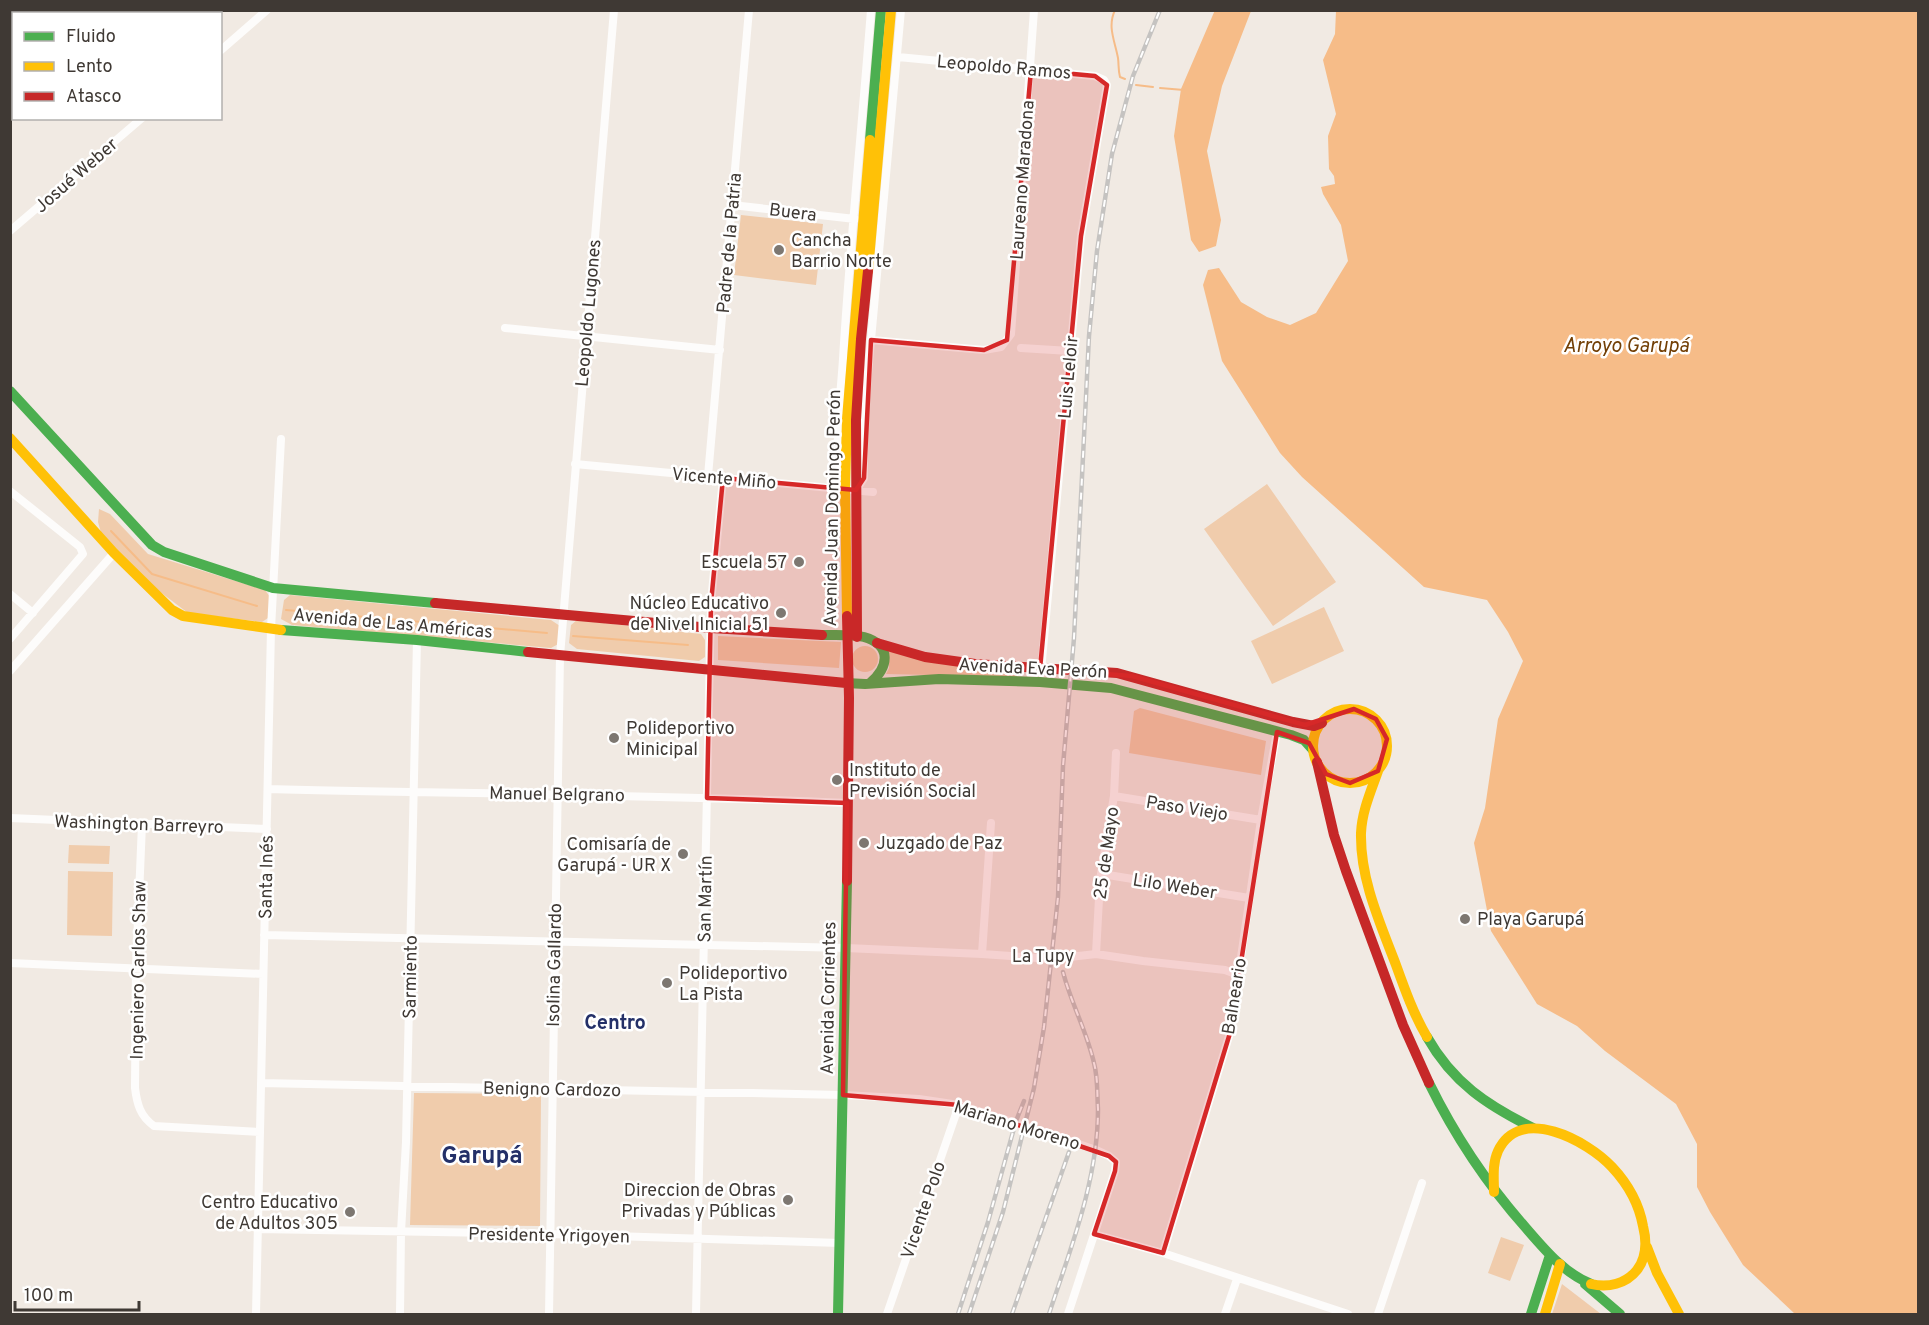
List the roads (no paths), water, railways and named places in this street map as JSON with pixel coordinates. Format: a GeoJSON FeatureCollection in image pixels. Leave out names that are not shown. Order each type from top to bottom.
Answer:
{"type":"FeatureCollection","features":[{"type":"Feature","properties":{"kind":"main road","name":"Avenida Juan Domingo Perón"},"geometry":{"type":"LineString","coordinates":[[848,682],[852,637],[853,338],[881,10]]}},
{"type":"Feature","properties":{"kind":"main road","name":"Avenida Juan Domingo Perón"},"geometry":{"type":"LineString","coordinates":[[851,490],[861,339],[891,10]]}},
{"type":"Feature","properties":{"kind":"main road","name":"Avenida de Las Américas"},"geometry":{"type":"LineString","coordinates":[[10,391],[152,544],[164,552],[273,588],[711,628],[852,637]]}},
{"type":"Feature","properties":{"kind":"main road","name":"Avenida de Las Américas"},"geometry":{"type":"LineString","coordinates":[[11,438],[114,553],[172,610],[183,616],[271,629],[417,640],[560,656],[848,682]]}},
{"type":"Feature","properties":{"kind":"main road","name":"Avenida Eva Perón"},"geometry":{"type":"LineString","coordinates":[[852,637],[864,637],[925,657],[975,664],[1124,675],[1293,722],[1314,726],[1322,723]]}},
{"type":"Feature","properties":{"kind":"main road"},"geometry":{"type":"LineString","coordinates":[[870,683],[881,675],[886,663],[885,656],[874,642]]}},
{"type":"Feature","properties":{"kind":"main road","name":"Avenida Eva Perón"},"geometry":{"type":"LineString","coordinates":[[848,682],[939,679],[1040,682],[1128,692],[1304,740],[1313,750]]}},
{"type":"Feature","properties":{"kind":"main road","name":"Avenida Corrientes"},"geometry":{"type":"LineString","coordinates":[[838,1314],[846,948],[848,682]]}},
{"type":"Feature","properties":{"kind":"main road"},"geometry":{"type":"LineString","coordinates":[[1620,1314],[1550,1255],[1494,1192],[1457,1138],[1432,1091],[1401,1023],[1339,851],[1313,750],[1314,739],[1322,723],[1332,714],[1348,710],[1366,712],[1383,728],[1387,739],[1384,761],[1367,801],[1362,822],[1363,863],[1372,902],[1416,1016],[1431,1046],[1452,1074],[1471,1093],[1533,1128],[1555,1131],[1577,1140],[1594,1150],[1613,1168],[1633,1196],[1643,1226],[1646,1245],[1662,1283],[1679,1314]]}},
{"type":"Feature","properties":{"kind":"main road"},"geometry":{"type":"LineString","coordinates":[[1317,762],[1331,778],[1350,783],[1366,779],[1378,771]]}},
{"type":"Feature","properties":{"kind":"main road"},"geometry":{"type":"LineString","coordinates":[[1494,1192],[1494,1164],[1501,1147],[1509,1137],[1533,1128]]}},
{"type":"Feature","properties":{"kind":"main road"},"geometry":{"type":"LineString","coordinates":[[1580,1280],[1604,1287],[1623,1281],[1634,1274],[1642,1263],[1646,1245]]}},
{"type":"Feature","properties":{"kind":"main road"},"geometry":{"type":"LineString","coordinates":[[1531,1314],[1550,1255]]}},
{"type":"Feature","properties":{"kind":"main road"},"geometry":{"type":"LineString","coordinates":[[1545,1314],[1560,1264]]}},
{"type":"Feature","properties":{"kind":"street"},"geometry":{"type":"LineString","coordinates":[[222,49],[267,10]]}},
{"type":"Feature","properties":{"kind":"street","name":"Leopoldo Lugones"},"geometry":{"type":"LineString","coordinates":[[562,615],[614,10]]}},
{"type":"Feature","properties":{"kind":"street","name":"Padre de la Patria"},"geometry":{"type":"LineString","coordinates":[[708,476],[749,10]]}},
{"type":"Feature","properties":{"kind":"street"},"geometry":{"type":"LineString","coordinates":[[871,10],[839,418],[839,470],[851,490],[864,478],[864,421],[901,10]]}},
{"type":"Feature","properties":{"kind":"street","name":"Laureano Maradona"},"geometry":{"type":"LineString","coordinates":[[871,340],[984,350],[1001,346],[1011,334],[1034,10]]}},
{"type":"Feature","properties":{"kind":"street","name":"Leopoldo Ramos"},"geometry":{"type":"LineString","coordinates":[[898,57],[1095,76],[1104,80],[1107,86]]}},
{"type":"Feature","properties":{"kind":"street","name":"Luis Leloir"},"geometry":{"type":"LineString","coordinates":[[1040,682],[1081,236],[1107,86]]}},
{"type":"Feature","properties":{"kind":"street","name":"Josué Weber"},"geometry":{"type":"LineString","coordinates":[[10,231],[140,120]]}},
{"type":"Feature","properties":{"kind":"street","name":"Buera"},"geometry":{"type":"LineString","coordinates":[[732,205],[855,219]]}},
{"type":"Feature","properties":{"kind":"street"},"geometry":{"type":"LineString","coordinates":[[505,328],[720,350]]}},
{"type":"Feature","properties":{"kind":"street"},"geometry":{"type":"LineString","coordinates":[[1021,348],[1070,351]]}},
{"type":"Feature","properties":{"kind":"street","name":"Santa Inés"},"geometry":{"type":"LineString","coordinates":[[256,1314],[271,629],[282,439]]}},
{"type":"Feature","properties":{"kind":"street","name":"Vicente Miño"},"geometry":{"type":"LineString","coordinates":[[575,464],[873,492]]}},
{"type":"Feature","properties":{"kind":"street"},"geometry":{"type":"LineString","coordinates":[[711,628],[711,603],[723,478]]}},
{"type":"Feature","properties":{"kind":"street"},"geometry":{"type":"LineString","coordinates":[[10,491],[80,547],[83,554],[10,639]]}},
{"type":"Feature","properties":{"kind":"street"},"geometry":{"type":"LineString","coordinates":[[10,671],[114,553]]}},
{"type":"Feature","properties":{"kind":"street"},"geometry":{"type":"LineString","coordinates":[[10,594],[33,613]]}},
{"type":"Feature","properties":{"kind":"street","name":"Isolina Gallardo"},"geometry":{"type":"LineString","coordinates":[[549,1314],[562,615]]}},
{"type":"Feature","properties":{"kind":"street","name":"San Martín"},"geometry":{"type":"LineString","coordinates":[[696,1314],[711,628]]}},
{"type":"Feature","properties":{"kind":"street","name":"Sarmiento"},"geometry":{"type":"LineString","coordinates":[[400,1314],[417,640]]}},
{"type":"Feature","properties":{"kind":"street","name":"Balneario"},"geometry":{"type":"LineString","coordinates":[[1163,1253],[1230,1033],[1261,820],[1277,732]]}},
{"type":"Feature","properties":{"kind":"street","name":"25 de Mayo"},"geometry":{"type":"LineString","coordinates":[[1096,954],[1102,873],[1114,796],[1116,753]]}},
{"type":"Feature","properties":{"kind":"street","name":"Manuel Belgrano"},"geometry":{"type":"LineString","coordinates":[[268,789],[558,793],[847,803]]}},
{"type":"Feature","properties":{"kind":"street","name":"Paso Viejo"},"geometry":{"type":"LineString","coordinates":[[1114,796],[1261,820]]}},
{"type":"Feature","properties":{"kind":"street","name":"Washington Barreyro"},"geometry":{"type":"LineString","coordinates":[[10,818],[267,829]]}},
{"type":"Feature","properties":{"kind":"street"},"geometry":{"type":"LineString","coordinates":[[982,954],[992,823]]}},
{"type":"Feature","properties":{"kind":"street","name":"Ingeniero Carlos Shaw"},"geometry":{"type":"LineString","coordinates":[[142,824],[136,968],[135,1088],[141,1114],[154,1126],[260,1132]]}},
{"type":"Feature","properties":{"kind":"street","name":"Lilo Weber"},"geometry":{"type":"LineString","coordinates":[[1102,873],[1249,898]]}},
{"type":"Feature","properties":{"kind":"street","name":"La Tupy"},"geometry":{"type":"LineString","coordinates":[[264,935],[846,948],[1052,959],[1096,954],[1225,970],[1238,975]]}},
{"type":"Feature","properties":{"kind":"street"},"geometry":{"type":"LineString","coordinates":[[10,963],[263,974]]}},
{"type":"Feature","properties":{"kind":"street","name":"Benigno Cardozo"},"geometry":{"type":"LineString","coordinates":[[261,1083],[843,1095]]}},
{"type":"Feature","properties":{"kind":"street","name":"Mariano Moreno"},"geometry":{"type":"LineString","coordinates":[[843,1095],[919,1099],[959,1105],[1109,1156],[1116,1162],[1115,1171],[1094,1234]]}},
{"type":"Feature","properties":{"kind":"street","name":"Vicente Polo"},"geometry":{"type":"LineString","coordinates":[[888,1314],[959,1105]]}},
{"type":"Feature","properties":{"kind":"street"},"geometry":{"type":"LineString","coordinates":[[1378,1314],[1422,1183]]}},
{"type":"Feature","properties":{"kind":"street","name":"Presidente Yrigoyen"},"geometry":{"type":"LineString","coordinates":[[258,1229],[549,1234],[840,1243]]}},
{"type":"Feature","properties":{"kind":"street"},"geometry":{"type":"LineString","coordinates":[[1068,1314],[1094,1234],[1163,1253],[1348,1314]]}},
{"type":"Feature","properties":{"kind":"street"},"geometry":{"type":"LineString","coordinates":[[1225,1314],[1237,1278]]}},
{"type":"Feature","properties":{"kind":"water"},"geometry":{"type":"Polygon","coordinates":[[[1215,10],[1251,11],[1222,86],[1207,151],[1221,220],[1216,246],[1199,252],[1191,240],[1174,136],[1181,89],[1215,10]]]}},
{"type":"Feature","properties":{"kind":"water","name":"Arroyo Garupá"},"geometry":{"type":"Polygon","coordinates":[[[1336,11],[1918,11],[1918,1314],[1795,1314],[1743,1265],[1710,1212],[1697,1187],[1697,1144],[1676,1104],[1605,1051],[1577,1026],[1537,1004],[1491,931],[1474,843],[1485,808],[1498,719],[1523,661],[1508,632],[1487,600],[1424,587],[1302,477],[1280,453],[1222,361],[1203,285],[1208,270],[1219,268],[1241,302],[1267,317],[1290,325],[1316,313],[1348,261],[1341,225],[1321,187],[1335,184],[1334,176],[1329,169],[1328,136],[1336,114],[1323,60],[1335,34],[1336,11]]]}},
{"type":"Feature","properties":{"kind":"waterway"},"geometry":{"type":"LineString","coordinates":[[1115,10],[1112,34],[1120,77],[1125,79]]}},
{"type":"Feature","properties":{"kind":"waterway"},"geometry":{"type":"LineString","coordinates":[[1136,85],[1153,87]]}},
{"type":"Feature","properties":{"kind":"waterway"},"geometry":{"type":"LineString","coordinates":[[1160,88],[1184,90]]}},
{"type":"Feature","properties":{"kind":"waterway"},"geometry":{"type":"LineString","coordinates":[[111,531],[152,574],[257,606]]}},
{"type":"Feature","properties":{"kind":"waterway"},"geometry":{"type":"LineString","coordinates":[[286,610],[547,633]]}},
{"type":"Feature","properties":{"kind":"waterway"},"geometry":{"type":"LineString","coordinates":[[573,636],[688,645]]}},
{"type":"Feature","properties":{"kind":"railway"},"geometry":{"type":"LineString","coordinates":[[969,1314],[1003,1212],[1034,1088],[1044,1027],[1058,897],[1063,766],[1074,638],[1089,336],[1097,251],[1112,154],[1133,76],[1160,10]]}},
{"type":"Feature","properties":{"kind":"railway"},"geometry":{"type":"LineString","coordinates":[[1049,1314],[1082,1213],[1097,1135],[1097,1080],[1094,1063],[1063,972]]}},
{"type":"Feature","properties":{"kind":"railway"},"geometry":{"type":"LineString","coordinates":[[958,1314],[1024,1101]]}},
{"type":"Feature","properties":{"kind":"railway"},"geometry":{"type":"LineString","coordinates":[[1012,1314],[1069,1152]]}},
{"type":"Feature","properties":{"kind":"place","name":"Cancha Barrio Norte"},"geometry":{"type":"Point","coordinates":[779,250]}},
{"type":"Feature","properties":{"kind":"place","name":"Escuela 57"},"geometry":{"type":"Point","coordinates":[799,562]}},
{"type":"Feature","properties":{"kind":"place","name":"Núcleo Educativo de Nivel Inicial 51"},"geometry":{"type":"Point","coordinates":[781,613]}},
{"type":"Feature","properties":{"kind":"place","name":"Polideportivo Minicipal"},"geometry":{"type":"Point","coordinates":[614,738]}},
{"type":"Feature","properties":{"kind":"place","name":"Instituto de Previsión Social"},"geometry":{"type":"Point","coordinates":[837,780]}},
{"type":"Feature","properties":{"kind":"place","name":"Juzgado de Paz"},"geometry":{"type":"Point","coordinates":[864,843]}},
{"type":"Feature","properties":{"kind":"place","name":"Comisaría de Garupá - UR X"},"geometry":{"type":"Point","coordinates":[683,854]}},
{"type":"Feature","properties":{"kind":"place","name":"Playa Garupá"},"geometry":{"type":"Point","coordinates":[1465,919]}},
{"type":"Feature","properties":{"kind":"place","name":"Polideportivo La Pista"},"geometry":{"type":"Point","coordinates":[667,983]}},
{"type":"Feature","properties":{"kind":"place","name":"Direccion de Obras Privadas y Públicas"},"geometry":{"type":"Point","coordinates":[788,1200]}},
{"type":"Feature","properties":{"kind":"place","name":"Centro Educativo de Adultos 305"},"geometry":{"type":"Point","coordinates":[350,1212]}},
{"type":"Feature","properties":{"kind":"district","name":"Centro"},"geometry":{"type":"Point","coordinates":[615,1022]}},
{"type":"Feature","properties":{"kind":"district","name":"Garupá"},"geometry":{"type":"Point","coordinates":[482,1155]}}]}
